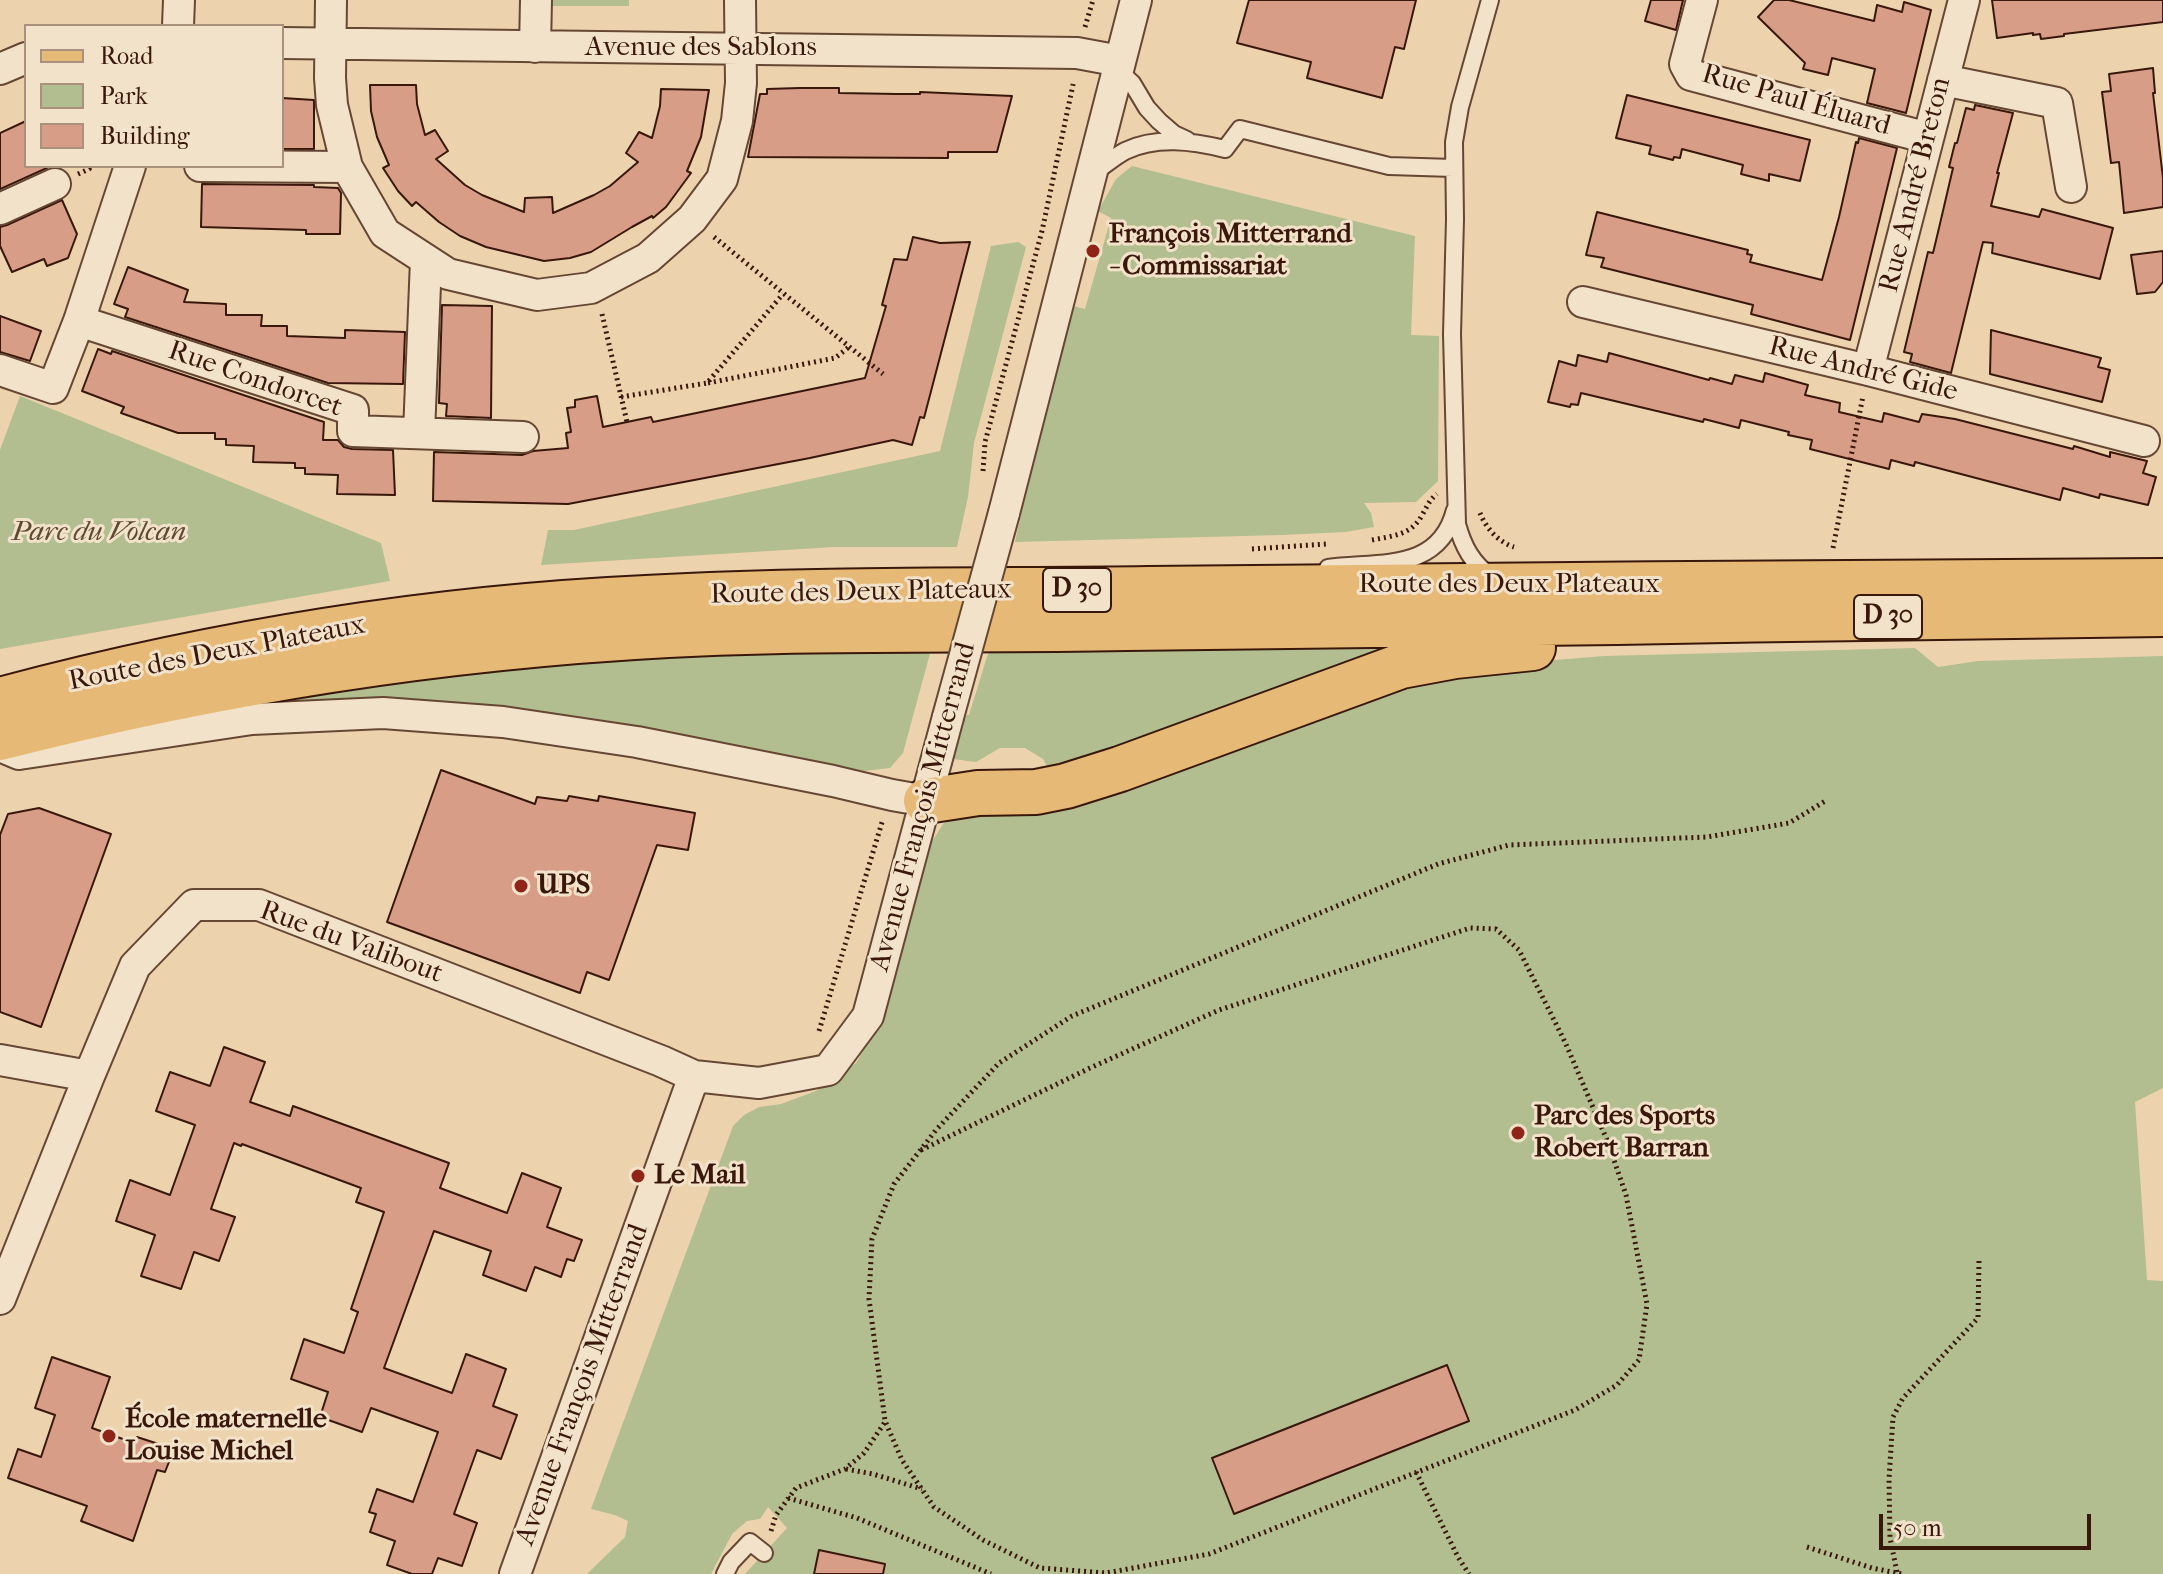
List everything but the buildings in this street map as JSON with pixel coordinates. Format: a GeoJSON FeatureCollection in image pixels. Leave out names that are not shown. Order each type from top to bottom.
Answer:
{"type":"FeatureCollection","features":[{"type":"Feature","properties":{"kind":"main road","name":"Route des Deux Plateaux"},"geometry":{"type":"LineString","coordinates":[[0,700],[62,683],[233,647],[390,621],[495,609],[642,598],[779,593],[1273,587],[2163,581]]}},
{"type":"Feature","properties":{"kind":"main road","name":"Route des Deux Plateaux"},"geometry":{"type":"LineString","coordinates":[[0,738],[222,689],[387,661],[651,636],[775,631],[1006,631],[2163,614]]}},
{"type":"Feature","properties":{"kind":"main road"},"geometry":{"type":"LineString","coordinates":[[909,798],[1036,792],[1066,786],[1401,666],[1455,656],[1578,645],[1612,622]]}},
{"type":"Feature","properties":{"kind":"street"},"geometry":{"type":"LineString","coordinates":[[178,24],[179,0]]}},
{"type":"Feature","properties":{"kind":"street"},"geometry":{"type":"LineString","coordinates":[[331,0],[332,105],[347,167],[385,233],[448,274],[537,295],[595,286],[648,258],[692,219],[722,179],[737,121],[741,83],[740,0]]}},
{"type":"Feature","properties":{"kind":"street"},"geometry":{"type":"LineString","coordinates":[[535,47],[536,0]]}},
{"type":"Feature","properties":{"kind":"street","name":"Avenue François Mitterrand"},"geometry":{"type":"LineString","coordinates":[[515,1574],[694,1076],[759,1083],[828,1070],[868,1016],[909,798],[948,717],[1004,513],[1136,0]]}},
{"type":"Feature","properties":{"kind":"street","name":"Rue Paul Éluard"},"geometry":{"type":"LineString","coordinates":[[1702,0],[1685,64],[1691,75],[1928,138]]}},
{"type":"Feature","properties":{"kind":"street","name":"Rue André Breton"},"geometry":{"type":"LineString","coordinates":[[1868,370],[1964,0]]}},
{"type":"Feature","properties":{"kind":"street","name":"Avenue des Sablons"},"geometry":{"type":"LineString","coordinates":[[284,43],[1077,53],[1119,66]]}},
{"type":"Feature","properties":{"kind":"street"},"geometry":{"type":"LineString","coordinates":[[0,69],[24,59]]}},
{"type":"Feature","properties":{"kind":"street"},"geometry":{"type":"LineString","coordinates":[[1943,80],[2057,103],[2071,187]]}},
{"type":"Feature","properties":{"kind":"street"},"geometry":{"type":"LineString","coordinates":[[284,167],[347,167]]}},
{"type":"Feature","properties":{"kind":"street"},"geometry":{"type":"LineString","coordinates":[[0,370],[53,388],[79,321],[129,168]]}},
{"type":"Feature","properties":{"kind":"street"},"geometry":{"type":"LineString","coordinates":[[0,209],[55,184]]}},
{"type":"Feature","properties":{"kind":"street"},"geometry":{"type":"LineString","coordinates":[[419,433],[426,260]]}},
{"type":"Feature","properties":{"kind":"street","name":"Rue André Gide"},"geometry":{"type":"LineString","coordinates":[[1583,302],[1868,370],[2144,441]]}},
{"type":"Feature","properties":{"kind":"street","name":"Rue Condorcet"},"geometry":{"type":"LineString","coordinates":[[79,321],[353,410],[353,431],[523,437]]}},
{"type":"Feature","properties":{"kind":"street"},"geometry":{"type":"LineString","coordinates":[[0,746],[19,754],[252,719],[383,713],[503,722],[637,742],[909,798]]}},
{"type":"Feature","properties":{"kind":"street","name":"Rue du Valibout"},"geometry":{"type":"LineString","coordinates":[[0,1299],[135,966],[194,905],[259,905],[694,1076]]}},
{"type":"Feature","properties":{"kind":"street"},"geometry":{"type":"LineString","coordinates":[[0,1060],[89,1076]]}},
{"type":"Feature","properties":{"kind":"lane"},"geometry":{"type":"LineString","coordinates":[[1490,0],[1460,107],[1454,142],[1452,334],[1456,505],[1457,524],[1473,561],[1488,574],[1511,585]]}},
{"type":"Feature","properties":{"kind":"lane"},"geometry":{"type":"LineString","coordinates":[[1119,66],[1159,121],[1174,134],[1189,141],[1225,149],[1240,129],[1389,166],[1453,168]]}},
{"type":"Feature","properties":{"kind":"lane"},"geometry":{"type":"LineString","coordinates":[[1090,175],[1123,152],[1139,146],[1189,141]]}},
{"type":"Feature","properties":{"kind":"lane"},"geometry":{"type":"LineString","coordinates":[[1273,587],[1324,568],[1402,562],[1420,556],[1435,547],[1446,533],[1456,505]]}},
{"type":"Feature","properties":{"kind":"lane"},"geometry":{"type":"LineString","coordinates":[[725,1574],[731,1562],[750,1542],[764,1553]]}},
{"type":"Feature","properties":{"kind":"path"},"geometry":{"type":"LineString","coordinates":[[982,481],[985,442],[1042,231],[1073,87],[1077,53],[1093,0]]}},
{"type":"Feature","properties":{"kind":"path"},"geometry":{"type":"LineString","coordinates":[[692,219],[883,374]]}},
{"type":"Feature","properties":{"kind":"path"},"geometry":{"type":"LineString","coordinates":[[595,286],[627,422]]}},
{"type":"Feature","properties":{"kind":"path"},"geometry":{"type":"LineString","coordinates":[[707,383],[783,294]]}},
{"type":"Feature","properties":{"kind":"path"},"geometry":{"type":"LineString","coordinates":[[621,397],[835,358],[849,347]]}},
{"type":"Feature","properties":{"kind":"path"},"geometry":{"type":"LineString","coordinates":[[1833,548],[1868,370]]}},
{"type":"Feature","properties":{"kind":"path"},"geometry":{"type":"LineString","coordinates":[[1358,541],[1406,532],[1417,526],[1430,499],[1437,493]]}},
{"type":"Feature","properties":{"kind":"path"},"geometry":{"type":"LineString","coordinates":[[1250,549],[1327,544]]}},
{"type":"Feature","properties":{"kind":"path","name":"Avenue François Mitterrand"},"geometry":{"type":"LineString","coordinates":[[806,1074],[878,832],[909,798]]}},
{"type":"Feature","properties":{"kind":"path"},"geometry":{"type":"LineString","coordinates":[[921,1150],[1219,1010],[1470,928],[1496,929],[1519,950],[1565,1042],[1607,1140],[1626,1195],[1647,1304],[1639,1360],[1617,1385],[1575,1410],[1209,1554],[1106,1573],[1040,1568],[983,1540],[934,1507],[902,1460],[885,1421],[869,1299],[872,1239],[894,1184],[936,1130],[999,1063],[1072,1016],[1438,864],[1509,845],[1707,837],[1789,823],[1827,800]]}},
{"type":"Feature","properties":{"kind":"path"},"geometry":{"type":"LineString","coordinates":[[1807,1547],[1872,1568],[1899,1573],[1890,1538],[1889,1479],[1893,1417],[1903,1398],[1978,1318],[1979,1259]]}},
{"type":"Feature","properties":{"kind":"path"},"geometry":{"type":"LineString","coordinates":[[764,1553],[776,1515],[796,1488],[845,1469],[864,1453],[885,1421]]}},
{"type":"Feature","properties":{"kind":"path"},"geometry":{"type":"LineString","coordinates":[[845,1469],[922,1489]]}},
{"type":"Feature","properties":{"kind":"path"},"geometry":{"type":"LineString","coordinates":[[1416,1472],[1469,1574]]}},
{"type":"Feature","properties":{"kind":"path"},"geometry":{"type":"LineString","coordinates":[[788,1498],[857,1518],[991,1574]]}},
{"type":"Feature","properties":{"kind":"green space"},"geometry":{"type":"Polygon","coordinates":[[[549,0],[629,0],[629,6],[549,6],[549,0]]]}},
{"type":"Feature","properties":{"kind":"green space"},"geometry":{"type":"Polygon","coordinates":[[[1132,166],[1415,236],[1411,335],[1439,336],[1438,481],[1416,502],[1364,503],[1371,513],[1374,527],[1346,532],[1015,542],[1073,306],[1085,309],[1111,218],[1098,211],[1116,179],[1132,166]]]}},
{"type":"Feature","properties":{"kind":"green space"},"geometry":{"type":"Polygon","coordinates":[[[1018,242],[1026,247],[974,443],[968,497],[957,547],[834,547],[541,565],[548,530],[574,530],[940,451],[991,246],[1018,242]]]}},
{"type":"Feature","properties":{"kind":"green space","name":"Parc du Volcan"},"geometry":{"type":"Polygon","coordinates":[[[20,396],[381,543],[390,581],[0,649],[0,450],[20,396]]]}},
{"type":"Feature","properties":{"kind":"green space"},"geometry":{"type":"Polygon","coordinates":[[[1422,642],[1053,777],[1043,759],[1025,748],[1000,748],[976,762],[953,759],[962,715],[969,715],[991,644],[1422,642]]]}},
{"type":"Feature","properties":{"kind":"green space"},"geometry":{"type":"Polygon","coordinates":[[[730,646],[932,646],[903,753],[890,768],[855,772],[220,706],[343,683],[730,646]]]}},
{"type":"Feature","properties":{"kind":"green space","name":"Parc des Sports Robert Barran"},"geometry":{"type":"Polygon","coordinates":[[[1915,648],[1938,667],[1978,661],[2163,656],[2163,1088],[2135,1102],[2147,1280],[2163,1281],[2163,1574],[745,1574],[787,1528],[768,1507],[760,1519],[747,1521],[732,1534],[711,1574],[587,1574],[625,1537],[628,1521],[591,1509],[733,1126],[759,1107],[781,1104],[816,1091],[856,1063],[880,1021],[928,848],[943,824],[970,810],[1468,667],[1604,656],[1915,648]]]}},
{"type":"Feature","properties":{"kind":"place","name":"François Mitterrand - Commissariat"},"geometry":{"type":"Point","coordinates":[1093,251]}},
{"type":"Feature","properties":{"kind":"place","name":"UPS"},"geometry":{"type":"Point","coordinates":[521,886]}},
{"type":"Feature","properties":{"kind":"place","name":"Parc des Sports Robert Barran"},"geometry":{"type":"Point","coordinates":[1518,1133]}},
{"type":"Feature","properties":{"kind":"place","name":"Le Mail"},"geometry":{"type":"Point","coordinates":[638,1176]}},
{"type":"Feature","properties":{"kind":"place","name":"École maternelle Louise Michel"},"geometry":{"type":"Point","coordinates":[109,1436]}}]}
